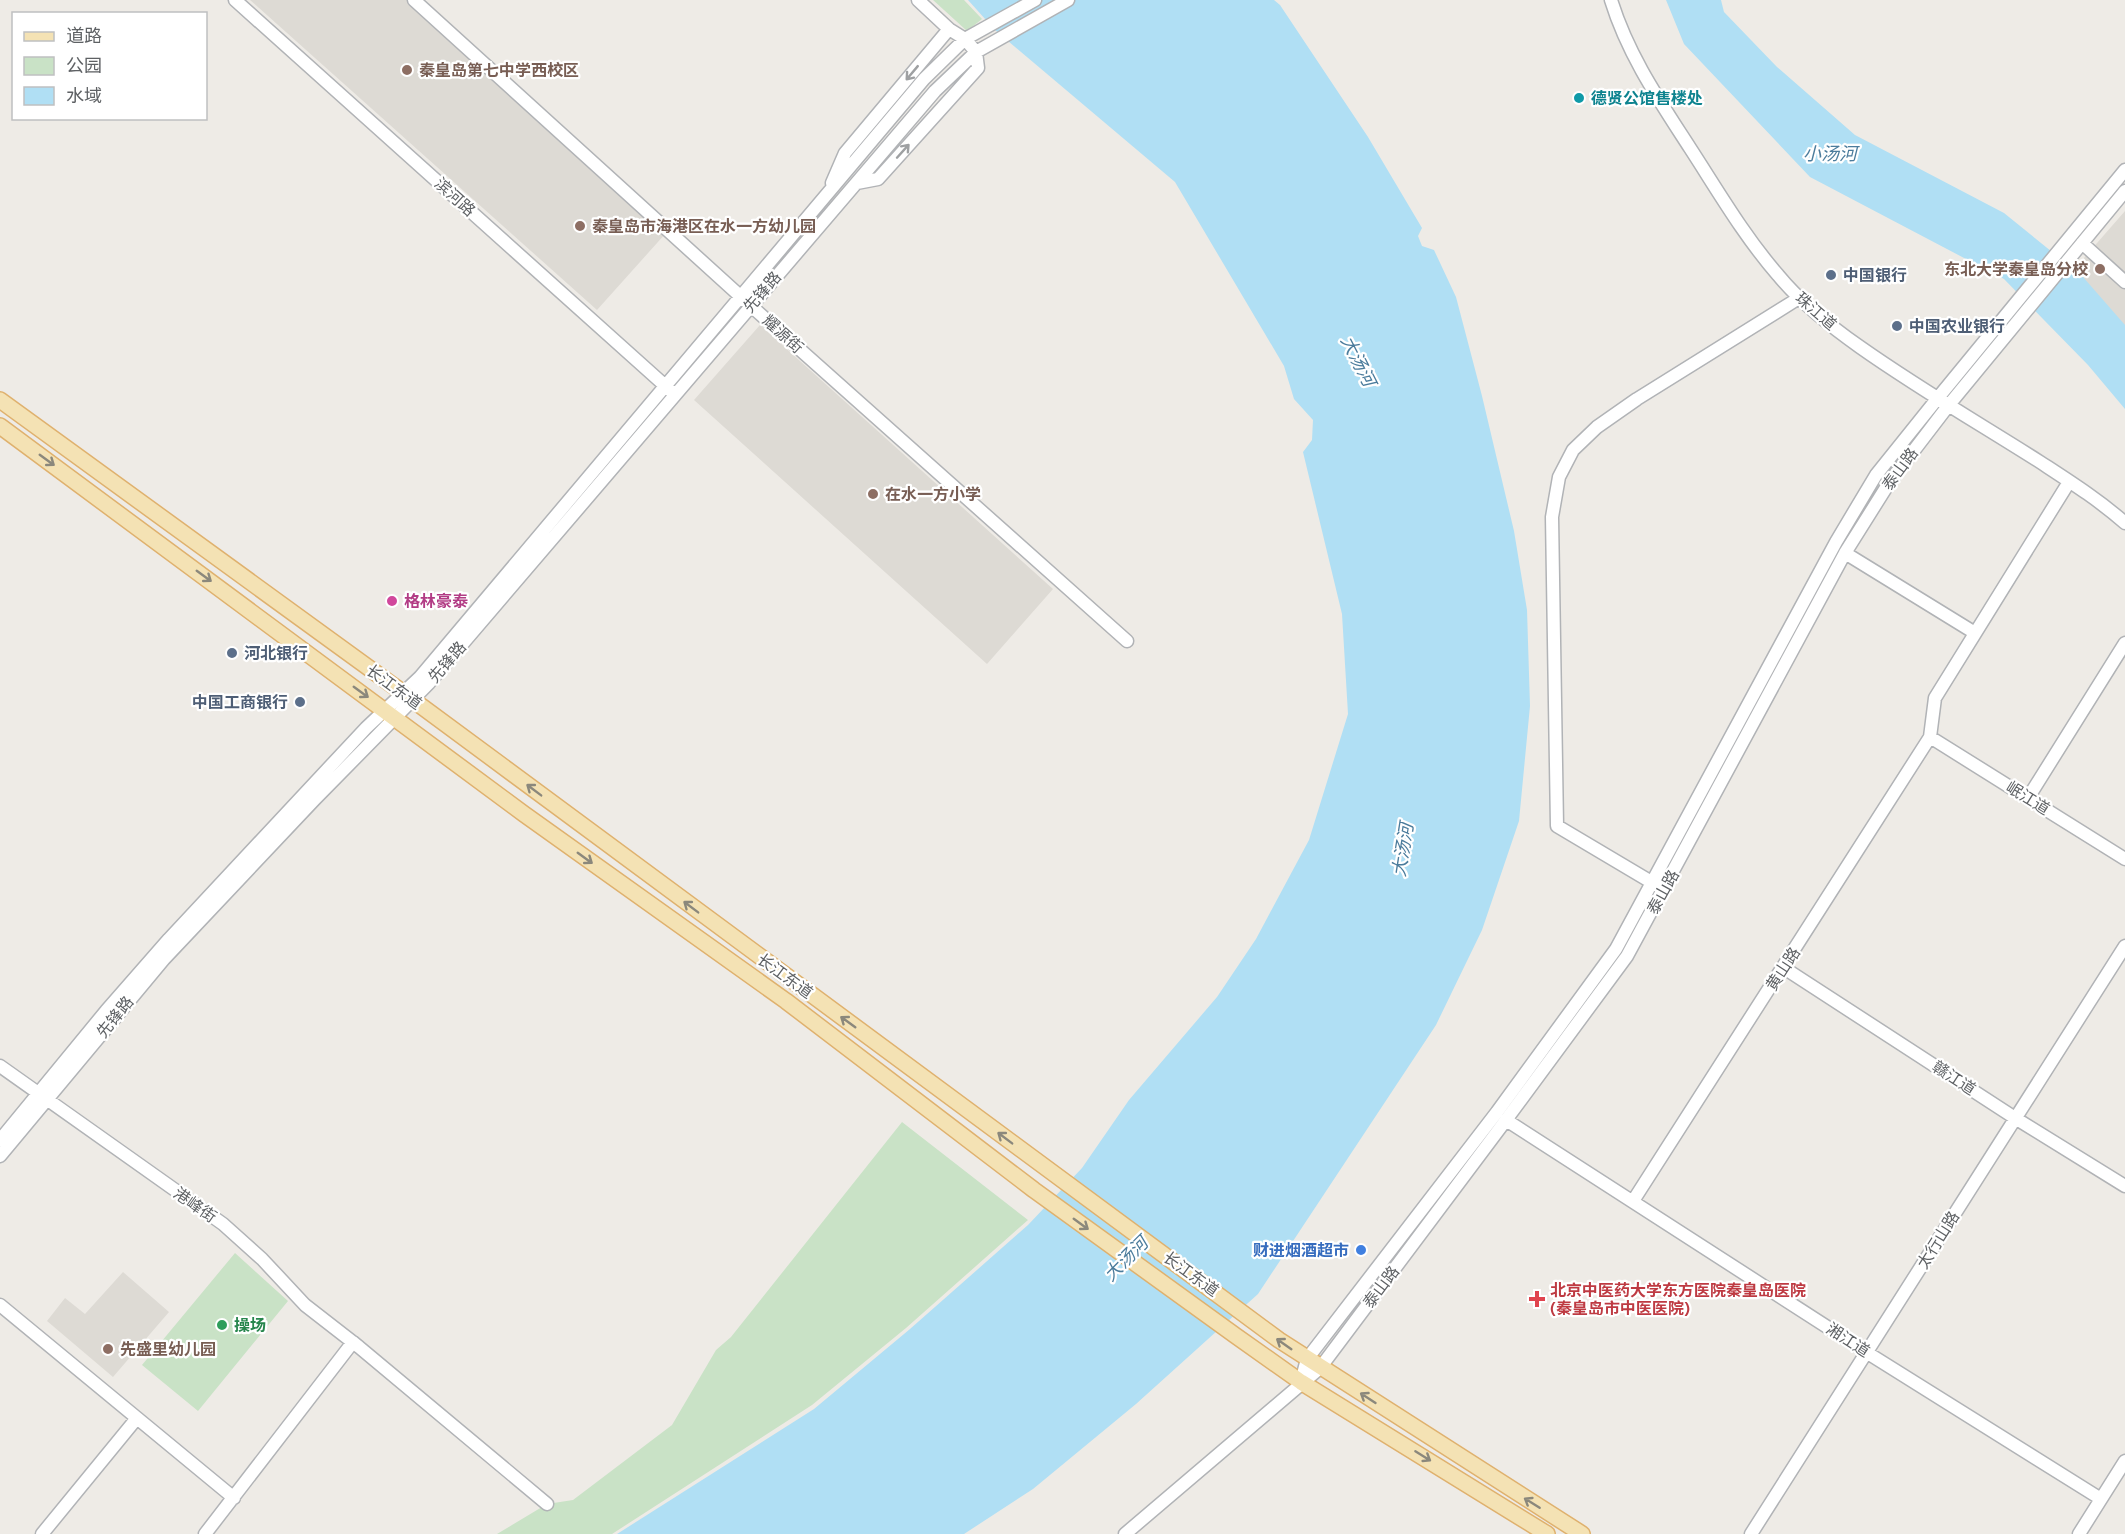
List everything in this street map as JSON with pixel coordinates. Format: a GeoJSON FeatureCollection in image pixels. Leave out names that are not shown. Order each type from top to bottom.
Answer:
{"type":"FeatureCollection","features":[{"type":"Feature","properties":{"kind":"main road","name":"长江东道"},"geometry":{"type":"LineString","coordinates":[[0,400],[408,697],[1313,1364],[1582,1534]]}},
{"type":"Feature","properties":{"kind":"main road","name":"长江东道"},"geometry":{"type":"LineString","coordinates":[[0,426],[524,814],[786,1001],[1034,1190],[1236,1336],[1301,1382],[1547,1534]]}},
{"type":"Feature","properties":{"kind":"street","name":"滨河路"},"geometry":{"type":"LineString","coordinates":[[236,0],[670,390]]}},
{"type":"Feature","properties":{"kind":"street","name":"耀源街"},"geometry":{"type":"LineString","coordinates":[[414,0],[750,305],[1127,641]]}},
{"type":"Feature","properties":{"kind":"street"},"geometry":{"type":"LineString","coordinates":[[918,0],[950,29],[965,39],[976,52]]}},
{"type":"Feature","properties":{"kind":"street"},"geometry":{"type":"LineString","coordinates":[[670,390],[740,295],[825,198],[924,79],[965,39],[1035,0]]}},
{"type":"Feature","properties":{"kind":"street","name":"先锋路"},"geometry":{"type":"LineString","coordinates":[[42,1097],[169,939],[366,728],[391,715],[408,697],[670,390],[750,305],[935,91],[976,52],[1068,0]]}},
{"type":"Feature","properties":{"kind":"street","name":"珠江道"},"geometry":{"type":"LineString","coordinates":[[1611,0],[1620,30],[1648,84],[1743,231],[1779,277],[1799,298],[1859,347],[2069,482],[2125,523]]}},
{"type":"Feature","properties":{"kind":"street"},"geometry":{"type":"LineString","coordinates":[[825,198],[845,153],[950,29]]}},
{"type":"Feature","properties":{"kind":"street"},"geometry":{"type":"LineString","coordinates":[[1313,1364],[1378,1265],[1497,1112],[1609,959],[1836,542],[1876,475],[2125,170]]}},
{"type":"Feature","properties":{"kind":"street","name":"泰山路"},"geometry":{"type":"LineString","coordinates":[[1125,1534],[1301,1382],[1506,1120],[1627,956],[1845,552],[1889,483],[1948,406],[2125,191]]}},
{"type":"Feature","properties":{"kind":"street"},"geometry":{"type":"LineString","coordinates":[[2082,243],[2125,282]]}},
{"type":"Feature","properties":{"kind":"street"},"geometry":{"type":"LineString","coordinates":[[1664,889],[1557,826],[1552,517],[1559,477],[1573,450],[1597,427],[1637,399],[1799,298]]}},
{"type":"Feature","properties":{"kind":"street"},"geometry":{"type":"LineString","coordinates":[[1930,737],[1935,698],[2069,482]]}},
{"type":"Feature","properties":{"kind":"street"},"geometry":{"type":"LineString","coordinates":[[1845,552],[1976,633]]}},
{"type":"Feature","properties":{"kind":"street"},"geometry":{"type":"LineString","coordinates":[[2028,798],[2125,643]]}},
{"type":"Feature","properties":{"kind":"street","name":"岷江道"},"geometry":{"type":"LineString","coordinates":[[1930,737],[2125,859]]}},
{"type":"Feature","properties":{"kind":"street","name":"黄山路"},"geometry":{"type":"LineString","coordinates":[[1633,1201],[1930,737]]}},
{"type":"Feature","properties":{"kind":"street","name":"太行山路"},"geometry":{"type":"LineString","coordinates":[[1751,1534],[2125,946]]}},
{"type":"Feature","properties":{"kind":"street","name":"赣江道"},"geometry":{"type":"LineString","coordinates":[[1784,968],[2015,1118],[2125,1186]]}},
{"type":"Feature","properties":{"kind":"street","name":"港峰街"},"geometry":{"type":"LineString","coordinates":[[0,1066],[223,1224],[262,1259],[305,1305],[353,1342],[547,1504]]}},
{"type":"Feature","properties":{"kind":"street"},"geometry":{"type":"LineString","coordinates":[[0,1140],[42,1097]]}},
{"type":"Feature","properties":{"kind":"street"},"geometry":{"type":"LineString","coordinates":[[0,1156],[42,1097]]}},
{"type":"Feature","properties":{"kind":"street","name":"湘江道"},"geometry":{"type":"LineString","coordinates":[[1506,1120],[1866,1352],[2101,1499]]}},
{"type":"Feature","properties":{"kind":"street"},"geometry":{"type":"LineString","coordinates":[[0,1305],[234,1498]]}},
{"type":"Feature","properties":{"kind":"street"},"geometry":{"type":"LineString","coordinates":[[205,1534],[353,1342]]}},
{"type":"Feature","properties":{"kind":"street"},"geometry":{"type":"LineString","coordinates":[[42,1534],[137,1418]]}},
{"type":"Feature","properties":{"kind":"street"},"geometry":{"type":"LineString","coordinates":[[2079,1534],[2125,1461]]}},
{"type":"Feature","properties":{"kind":"shaded area","name":"秦皇岛第七中学西校区"},"geometry":{"type":"Polygon","coordinates":[[[250,0],[408,0],[666,233],[597,310],[250,0]]]}},
{"type":"Feature","properties":{"kind":"shaded area","name":"东北大学秦皇岛分校"},"geometry":{"type":"Polygon","coordinates":[[[2125,211],[2125,333],[2070,274],[2125,211]]]}},
{"type":"Feature","properties":{"kind":"shaded area","name":"在水一方小学"},"geometry":{"type":"Polygon","coordinates":[[[760,325],[1053,589],[987,664],[694,400],[760,325]]]}},
{"type":"Feature","properties":{"kind":"shaded area","name":"先盛里幼儿园"},"geometry":{"type":"Polygon","coordinates":[[[123,1272],[169,1312],[113,1377],[47,1321],[65,1298],[85,1314],[123,1272]]]}},
{"type":"Feature","properties":{"kind":"green space"},"geometry":{"type":"Polygon","coordinates":[[[933,0],[964,0],[982,19],[967,31],[933,0]]]}},
{"type":"Feature","properties":{"kind":"green space"},"geometry":{"type":"Polygon","coordinates":[[[902,1122],[1028,1220],[906,1328],[812,1405],[612,1534],[497,1534],[547,1504],[573,1500],[672,1425],[716,1350],[731,1337],[902,1122]]]}},
{"type":"Feature","properties":{"kind":"green space","name":"操场"},"geometry":{"type":"Polygon","coordinates":[[[235,1253],[288,1301],[198,1411],[142,1365],[235,1253]]]}},
{"type":"Feature","properties":{"kind":"water","name":"大汤河"},"geometry":{"type":"Polygon","coordinates":[[[968,0],[1274,0],[1280,5],[1368,137],[1422,228],[1418,236],[1422,246],[1434,250],[1456,297],[1514,531],[1527,610],[1530,706],[1519,821],[1482,930],[1436,1025],[1258,1294],[1136,1404],[1033,1489],[964,1534],[617,1534],[814,1409],[910,1329],[1028,1225],[1082,1168],[1129,1100],[1217,997],[1256,939],[1309,840],[1348,714],[1342,614],[1303,452],[1312,440],[1313,420],[1294,399],[1284,366],[1175,182],[995,30],[968,0]]]}},
{"type":"Feature","properties":{"kind":"water","name":"小汤河"},"geometry":{"type":"Polygon","coordinates":[[[1666,0],[1721,0],[1724,12],[1777,67],[1855,135],[2004,213],[2083,277],[2125,325],[2125,409],[2088,365],[2004,279],[1810,177],[1684,44],[1666,0]]]}},
{"type":"Feature","properties":{"kind":"place","name":"秦皇岛第七中学西校区"},"geometry":{"type":"Point","coordinates":[407,70]}},
{"type":"Feature","properties":{"kind":"place","name":"德贤公馆售楼处"},"geometry":{"type":"Point","coordinates":[1579,98]}},
{"type":"Feature","properties":{"kind":"place","name":"秦皇岛市海港区在水一方幼儿园"},"geometry":{"type":"Point","coordinates":[580,226]}},
{"type":"Feature","properties":{"kind":"place","name":"东北大学秦皇岛分校"},"geometry":{"type":"Point","coordinates":[2100,269]}},
{"type":"Feature","properties":{"kind":"place","name":"中国银行"},"geometry":{"type":"Point","coordinates":[1831,275]}},
{"type":"Feature","properties":{"kind":"place","name":"中国农业银行"},"geometry":{"type":"Point","coordinates":[1897,326]}},
{"type":"Feature","properties":{"kind":"place","name":"在水一方小学"},"geometry":{"type":"Point","coordinates":[873,494]}},
{"type":"Feature","properties":{"kind":"place","name":"格林豪泰"},"geometry":{"type":"Point","coordinates":[392,601]}},
{"type":"Feature","properties":{"kind":"place","name":"河北银行"},"geometry":{"type":"Point","coordinates":[232,653]}},
{"type":"Feature","properties":{"kind":"place","name":"中国工商银行"},"geometry":{"type":"Point","coordinates":[300,702]}},
{"type":"Feature","properties":{"kind":"place","name":"财进烟酒超市"},"geometry":{"type":"Point","coordinates":[1361,1250]}},
{"type":"Feature","properties":{"kind":"place","name":"北京中医药大学东方医院秦皇岛医院 (秦皇岛市中医医院)"},"geometry":{"type":"Point","coordinates":[1537,1299]}},
{"type":"Feature","properties":{"kind":"place","name":"操场"},"geometry":{"type":"Point","coordinates":[222,1325]}},
{"type":"Feature","properties":{"kind":"place","name":"先盛里幼儿园"},"geometry":{"type":"Point","coordinates":[108,1349]}}]}
